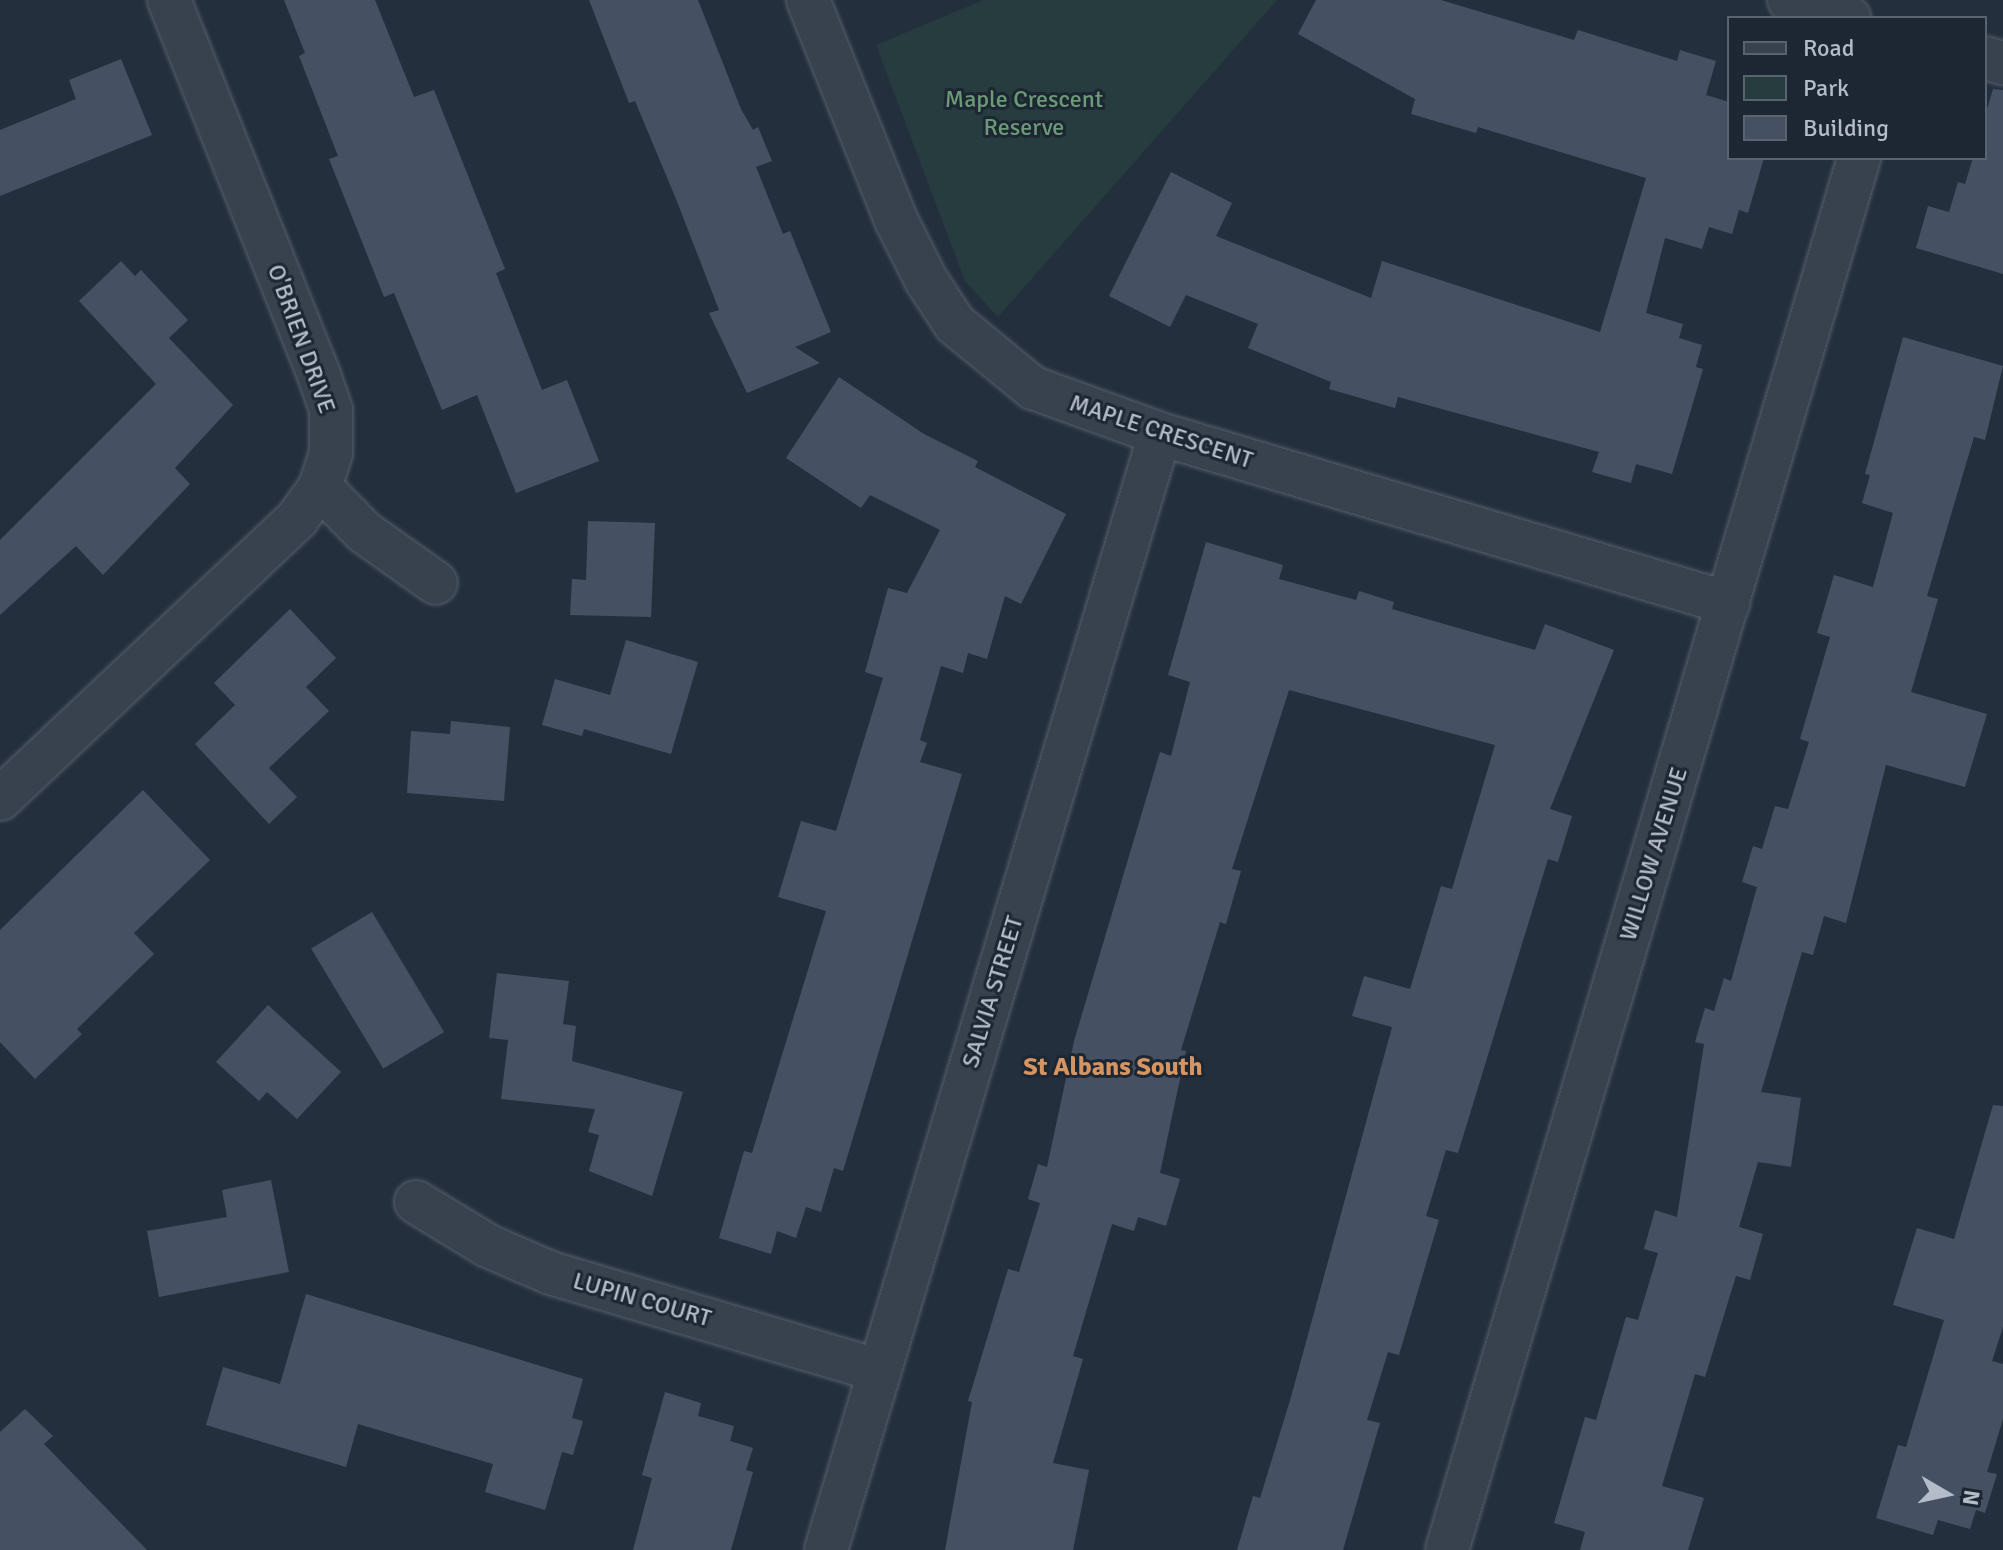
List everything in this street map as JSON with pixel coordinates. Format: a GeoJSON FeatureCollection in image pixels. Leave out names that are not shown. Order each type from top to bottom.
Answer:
{"type":"FeatureCollection","features":[{"type":"Feature","properties":{"kind":"street","name":"O'BRIEN DRIVE"},"geometry":{"type":"LineString","coordinates":[[0,799],[297,519],[320,487],[331,453],[331,410],[169,0]]}},
{"type":"Feature","properties":{"kind":"street","name":"MAPLE CRESCENT"},"geometry":{"type":"LineString","coordinates":[[808,0],[896,220],[955,324],[1033,388],[1160,434],[1728,603]]}},
{"type":"Feature","properties":{"kind":"street"},"geometry":{"type":"LineString","coordinates":[[1789,0],[1842,16]]}},
{"type":"Feature","properties":{"kind":"street","name":"WILLOW AVENUE"},"geometry":{"type":"LineString","coordinates":[[1447,1550],[1858,160]]}},
{"type":"Feature","properties":{"kind":"street","name":"SALVIA STREET"},"geometry":{"type":"LineString","coordinates":[[826,1550],[1160,434]]}},
{"type":"Feature","properties":{"kind":"street"},"geometry":{"type":"LineString","coordinates":[[320,487],[364,532],[436,583]]}},
{"type":"Feature","properties":{"kind":"street","name":"LUPIN COURT"},"geometry":{"type":"LineString","coordinates":[[416,1202],[488,1246],[551,1273],[880,1371]]}},
{"type":"Feature","properties":{"kind":"green space","name":"Maple Crescent Reserve"},"geometry":{"type":"Polygon","coordinates":[[[983,0],[1277,0],[998,317],[965,281],[876,45],[983,0]]]}},
{"type":"Feature","properties":{"kind":"building"},"geometry":{"type":"Polygon","coordinates":[[[284,0],[375,0],[414,97],[434,90],[505,269],[496,273],[542,390],[567,380],[599,461],[516,493],[477,395],[442,410],[394,293],[384,297],[329,159],[338,156],[299,56],[305,53],[284,0]]]}},
{"type":"Feature","properties":{"kind":"building"},"geometry":{"type":"Polygon","coordinates":[[[589,0],[698,0],[741,109],[753,130],[758,127],[772,161],[756,167],[783,234],[790,231],[831,332],[795,347],[820,363],[747,393],[709,313],[719,310],[676,199],[635,101],[629,103],[589,0]]]}},
{"type":"Feature","properties":{"kind":"building"},"geometry":{"type":"Polygon","coordinates":[[[1316,0],[1441,0],[1574,40],[1578,30],[1677,61],[1680,50],[1716,61],[1706,95],[1727,101],[1727,160],[1763,160],[1748,213],[1739,210],[1732,234],[1709,227],[1702,249],[1665,238],[1646,313],[1683,324],[1679,338],[1702,345],[1696,367],[1703,369],[1672,474],[1636,464],[1631,483],[1592,472],[1599,452],[1398,397],[1395,408],[1329,389],[1331,382],[1248,348],[1258,324],[1186,295],[1170,327],[1109,296],[1171,172],[1232,203],[1216,236],[1371,298],[1382,261],[1600,332],[1646,178],[1478,127],[1476,133],[1411,114],[1415,99],[1298,34],[1316,0]]]}},
{"type":"Feature","properties":{"kind":"building"},"geometry":{"type":"Polygon","coordinates":[[[121,59],[152,135],[0,196],[0,130],[76,99],[69,80],[121,59]]]}},
{"type":"Feature","properties":{"kind":"building"},"geometry":{"type":"Polygon","coordinates":[[[1993,89],[2003,90],[2003,274],[1916,248],[1928,206],[1949,212],[1958,182],[1965,184],[1972,160],[1987,160],[1987,109],[1993,89]]]}},
{"type":"Feature","properties":{"kind":"building"},"geometry":{"type":"Polygon","coordinates":[[[121,261],[135,276],[141,270],[188,320],[169,338],[233,405],[175,468],[190,484],[103,575],[76,546],[0,615],[0,540],[156,384],[79,301],[121,261]]]}},
{"type":"Feature","properties":{"kind":"building"},"geometry":{"type":"Polygon","coordinates":[[[1903,337],[2003,366],[1985,440],[1974,437],[1927,596],[1938,599],[1911,692],[1987,714],[1965,787],[1886,765],[1846,923],[1824,916],[1813,955],[1802,952],[1761,1092],[1801,1098],[1791,1167],[1758,1162],[1739,1227],[1763,1234],[1750,1280],[1736,1276],[1705,1377],[1695,1374],[1662,1486],[1704,1498],[1688,1550],[1580,1550],[1585,1532],[1554,1523],[1585,1417],[1596,1420],[1626,1317],[1638,1320],[1658,1253],[1644,1249],[1655,1210],[1677,1217],[1704,1044],[1695,1042],[1705,1008],[1714,1011],[1724,978],[1731,981],[1757,887],[1742,882],[1753,846],[1762,849],[1775,806],[1788,809],[1809,742],[1800,739],[1830,637],[1817,633],[1834,575],[1873,587],[1893,513],[1862,503],[1870,475],[1865,474],[1903,337]]]}},
{"type":"Feature","properties":{"kind":"building"},"geometry":{"type":"Polygon","coordinates":[[[839,377],[924,434],[978,461],[975,467],[1066,514],[1021,604],[1005,596],[987,659],[968,653],[963,673],[941,666],[920,740],[927,743],[920,762],[962,774],[843,1171],[834,1168],[821,1212],[806,1207],[796,1238],[777,1231],[771,1254],[719,1238],[744,1151],[752,1153],[826,911],[778,897],[801,821],[836,831],[883,678],[865,672],[888,588],[907,593],[940,530],[870,495],[861,508],[786,458],[839,377]]]}},
{"type":"Feature","properties":{"kind":"building"},"geometry":{"type":"Polygon","coordinates":[[[588,521],[655,523],[651,617],[570,615],[572,579],[586,580],[588,521]]]}},
{"type":"Feature","properties":{"kind":"building"},"geometry":{"type":"Polygon","coordinates":[[[1206,542],[1283,565],[1279,579],[1356,600],[1359,591],[1394,602],[1392,609],[1535,650],[1545,624],[1614,650],[1550,809],[1572,816],[1558,862],[1548,859],[1458,1153],[1446,1150],[1426,1216],[1439,1220],[1399,1355],[1388,1352],[1367,1420],[1380,1423],[1343,1550],[1237,1550],[1253,1496],[1260,1498],[1291,1397],[1392,1027],[1352,1016],[1364,976],[1410,989],[1441,886],[1452,889],[1495,745],[1289,690],[1232,869],[1241,871],[1226,924],[1220,922],[1181,1050],[1186,1051],[1160,1173],[1180,1179],[1166,1226],[1138,1217],[1134,1231],[1112,1224],[1073,1356],[1083,1359],[1053,1463],[1089,1470],[1073,1550],[945,1550],[972,1402],[968,1401],[1008,1269],[1019,1272],[1040,1203],[1028,1199],[1038,1164],[1047,1167],[1074,1041],[1160,752],[1171,756],[1190,682],[1168,675],[1206,542]]]}},
{"type":"Feature","properties":{"kind":"building"},"geometry":{"type":"Polygon","coordinates":[[[290,609],[336,658],[306,687],[329,711],[269,768],[297,797],[269,824],[195,744],[235,705],[214,683],[290,609]]]}},
{"type":"Feature","properties":{"kind":"building"},"geometry":{"type":"Polygon","coordinates":[[[626,640],[698,662],[671,754],[584,729],[582,736],[542,725],[555,679],[610,695],[626,640]]]}},
{"type":"Feature","properties":{"kind":"building"},"geometry":{"type":"Polygon","coordinates":[[[451,721],[510,727],[504,801],[407,793],[411,731],[450,734],[451,721]]]}},
{"type":"Feature","properties":{"kind":"building"},"geometry":{"type":"Polygon","coordinates":[[[143,790],[210,860],[134,933],[154,954],[77,1029],[82,1034],[35,1079],[0,1042],[0,930],[143,790]]]}},
{"type":"Feature","properties":{"kind":"building"},"geometry":{"type":"Polygon","coordinates":[[[372,912],[444,1032],[383,1069],[311,949],[372,912]]]}},
{"type":"Feature","properties":{"kind":"building"},"geometry":{"type":"Polygon","coordinates":[[[497,973],[569,981],[563,1024],[576,1026],[572,1061],[683,1092],[652,1196],[589,1171],[599,1135],[588,1132],[595,1109],[501,1099],[508,1040],[489,1038],[497,973]]]}},
{"type":"Feature","properties":{"kind":"building"},"geometry":{"type":"Polygon","coordinates":[[[268,1005],[341,1072],[297,1119],[267,1092],[259,1101],[216,1062],[268,1005]]]}},
{"type":"Feature","properties":{"kind":"building"},"geometry":{"type":"Polygon","coordinates":[[[1993,1105],[2003,1106],[2003,1327],[1992,1361],[2003,1364],[2003,1419],[1987,1472],[1997,1474],[1985,1513],[1976,1510],[1970,1529],[1938,1520],[1933,1535],[1876,1518],[1898,1445],[1906,1447],[1944,1320],[1893,1305],[1917,1228],[1954,1239],[1993,1105]]]}},
{"type":"Feature","properties":{"kind":"building"},"geometry":{"type":"Polygon","coordinates":[[[271,1180],[289,1272],[159,1297],[147,1231],[227,1217],[222,1190],[271,1180]]]}},
{"type":"Feature","properties":{"kind":"building"},"geometry":{"type":"Polygon","coordinates":[[[306,1294],[583,1379],[572,1418],[583,1421],[573,1455],[562,1452],[545,1510],[485,1492],[493,1464],[358,1424],[346,1467],[206,1425],[223,1367],[280,1384],[306,1294]]]}},
{"type":"Feature","properties":{"kind":"building"},"geometry":{"type":"Polygon","coordinates":[[[665,1392],[701,1403],[698,1416],[734,1426],[730,1441],[753,1448],[746,1470],[753,1472],[731,1550],[633,1550],[652,1478],[642,1475],[665,1392]]]}},
{"type":"Feature","properties":{"kind":"building"},"geometry":{"type":"Polygon","coordinates":[[[25,1409],[53,1436],[44,1444],[147,1550],[0,1550],[0,1432],[25,1409]]]}},
{"type":"Feature","properties":{"kind":"district","name":"St Albans South"},"geometry":{"type":"Point","coordinates":[1113,1068]}}]}
